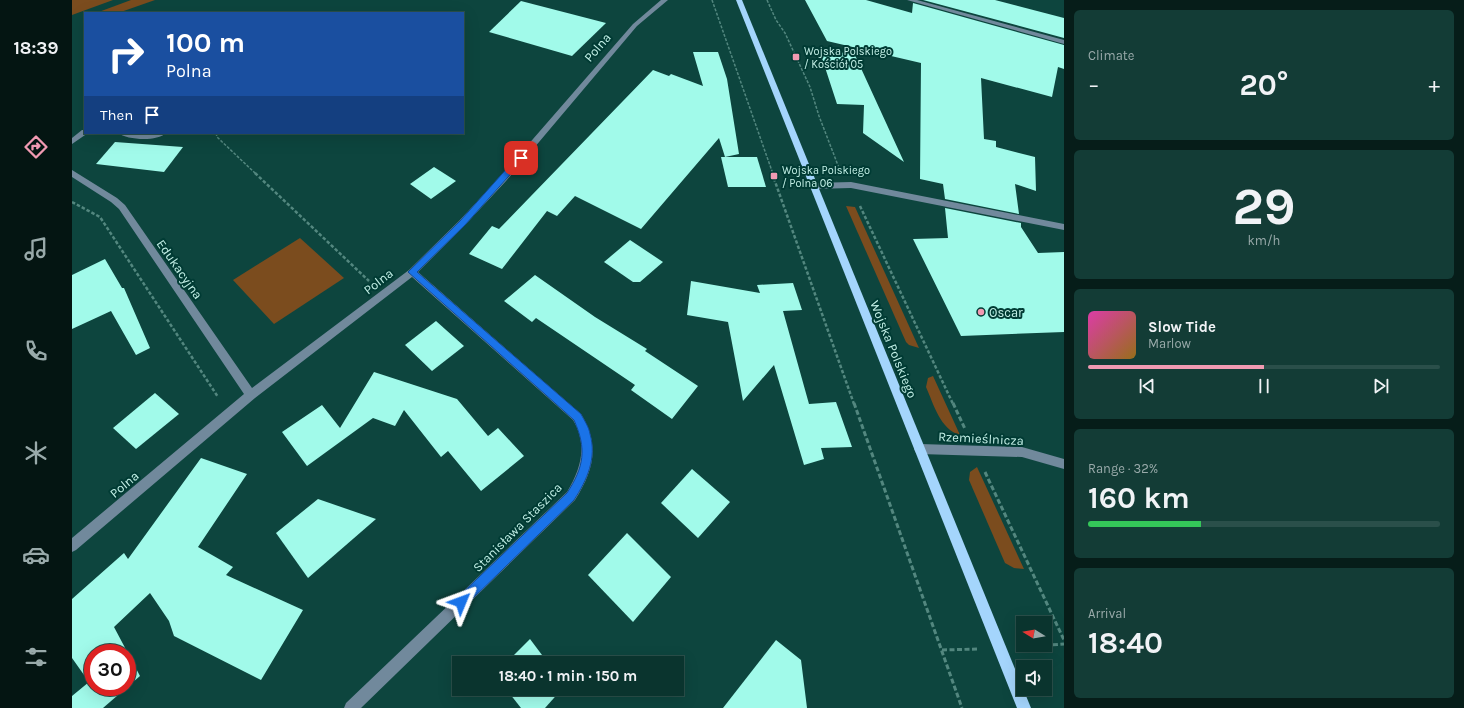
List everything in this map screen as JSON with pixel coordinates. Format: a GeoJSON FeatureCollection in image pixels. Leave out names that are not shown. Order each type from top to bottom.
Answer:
{"type":"FeatureCollection","features":[{"type":"Feature","properties":{"kind":"main road","name":"Wojska Polskiego"},"geometry":{"type":"LineString","coordinates":[[739,0],[1024,708]]}},
{"type":"Feature","properties":{"kind":"street","name":"Polna"},"geometry":{"type":"LineString","coordinates":[[72,546],[252,395],[412,272],[462,223],[503,179],[635,24],[665,0]]}},
{"type":"Feature","properties":{"kind":"street"},"geometry":{"type":"LineString","coordinates":[[910,0],[1064,42]]}},
{"type":"Feature","properties":{"kind":"street"},"geometry":{"type":"LineString","coordinates":[[72,142],[84,133]]}},
{"type":"Feature","properties":{"kind":"street"},"geometry":{"type":"LineString","coordinates":[[129,134],[150,137],[158,136],[161,134]]}},
{"type":"Feature","properties":{"kind":"street","name":"Edukacyjna"},"geometry":{"type":"LineString","coordinates":[[72,173],[114,200],[122,207],[252,395]]}},
{"type":"Feature","properties":{"kind":"street"},"geometry":{"type":"LineString","coordinates":[[813,186],[848,185],[1064,227]]}},
{"type":"Feature","properties":{"kind":"street","name":"Stanisława Staszica"},"geometry":{"type":"LineString","coordinates":[[351,708],[571,496],[582,478],[588,455],[586,434],[577,417],[412,272]]}},
{"type":"Feature","properties":{"kind":"street","name":"Rzemieślnicza"},"geometry":{"type":"LineString","coordinates":[[920,449],[1022,452],[1064,464]]}},
{"type":"Feature","properties":{"kind":"path"},"geometry":{"type":"LineString","coordinates":[[712,0],[962,708]]}},
{"type":"Feature","properties":{"kind":"path"},"geometry":{"type":"LineString","coordinates":[[767,0],[776,20],[785,33],[810,87],[819,116],[848,185],[976,450],[1064,640]]}},
{"type":"Feature","properties":{"kind":"path"},"geometry":{"type":"LineString","coordinates":[[216,134],[217,138],[373,285]]}},
{"type":"Feature","properties":{"kind":"path"},"geometry":{"type":"LineString","coordinates":[[72,202],[100,216],[229,414]]}},
{"type":"Feature","properties":{"kind":"shaded area"},"geometry":{"type":"Polygon","coordinates":[[[72,0],[113,0],[72,15],[72,0]]]}},
{"type":"Feature","properties":{"kind":"shaded area"},"geometry":{"type":"Polygon","coordinates":[[[131,0],[155,0],[121,12],[99,12],[131,0]]]}},
{"type":"Feature","properties":{"kind":"shaded area"},"geometry":{"type":"Polygon","coordinates":[[[846,206],[855,207],[919,348],[909,345],[906,342],[846,206]]]}},
{"type":"Feature","properties":{"kind":"shaded area"},"geometry":{"type":"Polygon","coordinates":[[[300,238],[344,278],[274,324],[233,280],[300,238]]]}},
{"type":"Feature","properties":{"kind":"shaded area"},"geometry":{"type":"Polygon","coordinates":[[[933,376],[960,435],[947,428],[938,416],[926,387],[928,378],[933,376]]]}},
{"type":"Feature","properties":{"kind":"shaded area"},"geometry":{"type":"Polygon","coordinates":[[[977,467],[1024,569],[1014,568],[1005,563],[969,480],[970,472],[977,467]]]}},
{"type":"Feature","properties":{"kind":"building"},"geometry":{"type":"Polygon","coordinates":[[[805,0],[866,0],[912,13],[913,3],[1064,45],[1064,69],[1058,67],[1052,97],[981,78],[984,139],[996,141],[996,147],[1035,157],[1036,191],[1015,184],[1019,214],[945,199],[943,184],[920,179],[921,63],[827,41],[805,0]]]}},
{"type":"Feature","properties":{"kind":"building"},"geometry":{"type":"Polygon","coordinates":[[[923,0],[995,0],[1064,18],[1064,38],[923,0]]]}},
{"type":"Feature","properties":{"kind":"building"},"geometry":{"type":"Polygon","coordinates":[[[521,1],[606,23],[572,56],[489,32],[521,1]]]}},
{"type":"Feature","properties":{"kind":"building"},"geometry":{"type":"Polygon","coordinates":[[[693,52],[718,52],[727,79],[739,154],[725,157],[719,138],[641,229],[575,196],[557,216],[547,211],[502,269],[469,254],[492,226],[499,229],[653,70],[669,76],[671,74],[703,86],[693,52]]]}},
{"type":"Feature","properties":{"kind":"building"},"geometry":{"type":"Polygon","coordinates":[[[820,52],[854,53],[904,162],[863,133],[864,105],[837,104],[820,52]]]}},
{"type":"Feature","properties":{"kind":"building"},"geometry":{"type":"Polygon","coordinates":[[[115,142],[183,147],[164,172],[96,164],[115,142]]]}},
{"type":"Feature","properties":{"kind":"building"},"geometry":{"type":"Polygon","coordinates":[[[721,157],[757,157],[766,187],[728,187],[721,157]]]}},
{"type":"Feature","properties":{"kind":"building"},"geometry":{"type":"Polygon","coordinates":[[[434,167],[456,181],[431,199],[410,184],[434,167]]]}},
{"type":"Feature","properties":{"kind":"building"},"geometry":{"type":"Polygon","coordinates":[[[945,208],[1021,223],[1021,227],[1038,253],[1064,252],[1064,332],[961,336],[913,239],[948,238],[945,208]]]}},
{"type":"Feature","properties":{"kind":"building"},"geometry":{"type":"Polygon","coordinates":[[[630,240],[663,262],[640,282],[633,282],[604,262],[630,240]]]}},
{"type":"Feature","properties":{"kind":"building"},"geometry":{"type":"Polygon","coordinates":[[[105,259],[122,288],[124,288],[150,348],[136,355],[111,311],[72,329],[72,275],[105,259]]]}},
{"type":"Feature","properties":{"kind":"building"},"geometry":{"type":"Polygon","coordinates":[[[535,275],[595,317],[647,349],[645,351],[698,386],[672,419],[631,390],[635,385],[536,318],[532,322],[504,301],[535,275]]]}},
{"type":"Feature","properties":{"kind":"building"},"geometry":{"type":"Polygon","coordinates":[[[691,281],[760,293],[757,285],[793,283],[802,310],[783,311],[809,404],[836,402],[852,447],[821,448],[824,459],[804,465],[774,365],[743,401],[728,322],[687,315],[691,281]]]}},
{"type":"Feature","properties":{"kind":"building"},"geometry":{"type":"Polygon","coordinates":[[[436,321],[464,346],[432,371],[405,345],[436,321]]]}},
{"type":"Feature","properties":{"kind":"building"},"geometry":{"type":"Polygon","coordinates":[[[374,372],[457,399],[488,436],[498,428],[524,456],[481,491],[448,451],[441,457],[404,410],[395,426],[373,418],[307,466],[282,432],[322,405],[340,428],[374,372]]]}},
{"type":"Feature","properties":{"kind":"building"},"geometry":{"type":"Polygon","coordinates":[[[155,393],[179,414],[136,449],[113,428],[155,393]]]}},
{"type":"Feature","properties":{"kind":"building"},"geometry":{"type":"Polygon","coordinates":[[[201,458],[247,474],[198,547],[233,567],[226,575],[303,610],[261,680],[174,636],[169,621],[150,593],[114,627],[123,644],[84,644],[84,675],[72,658],[72,599],[124,553],[128,559],[201,458]]]}},
{"type":"Feature","properties":{"kind":"building"},"geometry":{"type":"Polygon","coordinates":[[[692,469],[730,502],[698,538],[661,503],[692,469]]]}},
{"type":"Feature","properties":{"kind":"building"},"geometry":{"type":"Polygon","coordinates":[[[318,499],[376,519],[308,578],[276,533],[318,499]]]}},
{"type":"Feature","properties":{"kind":"building"},"geometry":{"type":"Polygon","coordinates":[[[627,533],[671,577],[633,622],[588,575],[627,533]]]}},
{"type":"Feature","properties":{"kind":"building"},"geometry":{"type":"Polygon","coordinates":[[[530,639],[543,656],[513,656],[530,639]]]}},
{"type":"Feature","properties":{"kind":"building"},"geometry":{"type":"Polygon","coordinates":[[[776,640],[801,660],[807,708],[723,708],[776,640]]]}},
{"type":"Feature","properties":{"kind":"building"},"geometry":{"type":"Polygon","coordinates":[[[136,668],[140,676],[136,679],[136,668]]]}},
{"type":"Feature","properties":{"kind":"building"},"geometry":{"type":"Polygon","coordinates":[[[84,686],[84,696],[117,696],[103,708],[72,708],[72,696],[84,686]]]}},
{"type":"Feature","properties":{"kind":"building"},"geometry":{"type":"Polygon","coordinates":[[[512,696],[556,696],[545,708],[521,708],[512,696]]]}},
{"type":"Feature","properties":{"kind":"place","name":"Wojska Polskiego / Kościół 05"},"geometry":{"type":"Point","coordinates":[796,57]}},
{"type":"Feature","properties":{"kind":"place","name":"Wojska Polskiego / Polna 06"},"geometry":{"type":"Point","coordinates":[774,176]}},
{"type":"Feature","properties":{"kind":"place","name":"Oscar"},"geometry":{"type":"Point","coordinates":[981,312]}},
{"type":"Feature","properties":{"kind":"route"},"geometry":{"type":"LineString","coordinates":[[461,602],[571,496],[582,478],[588,455],[586,434],[577,417],[412,272],[462,223],[521,158]]}}]}
